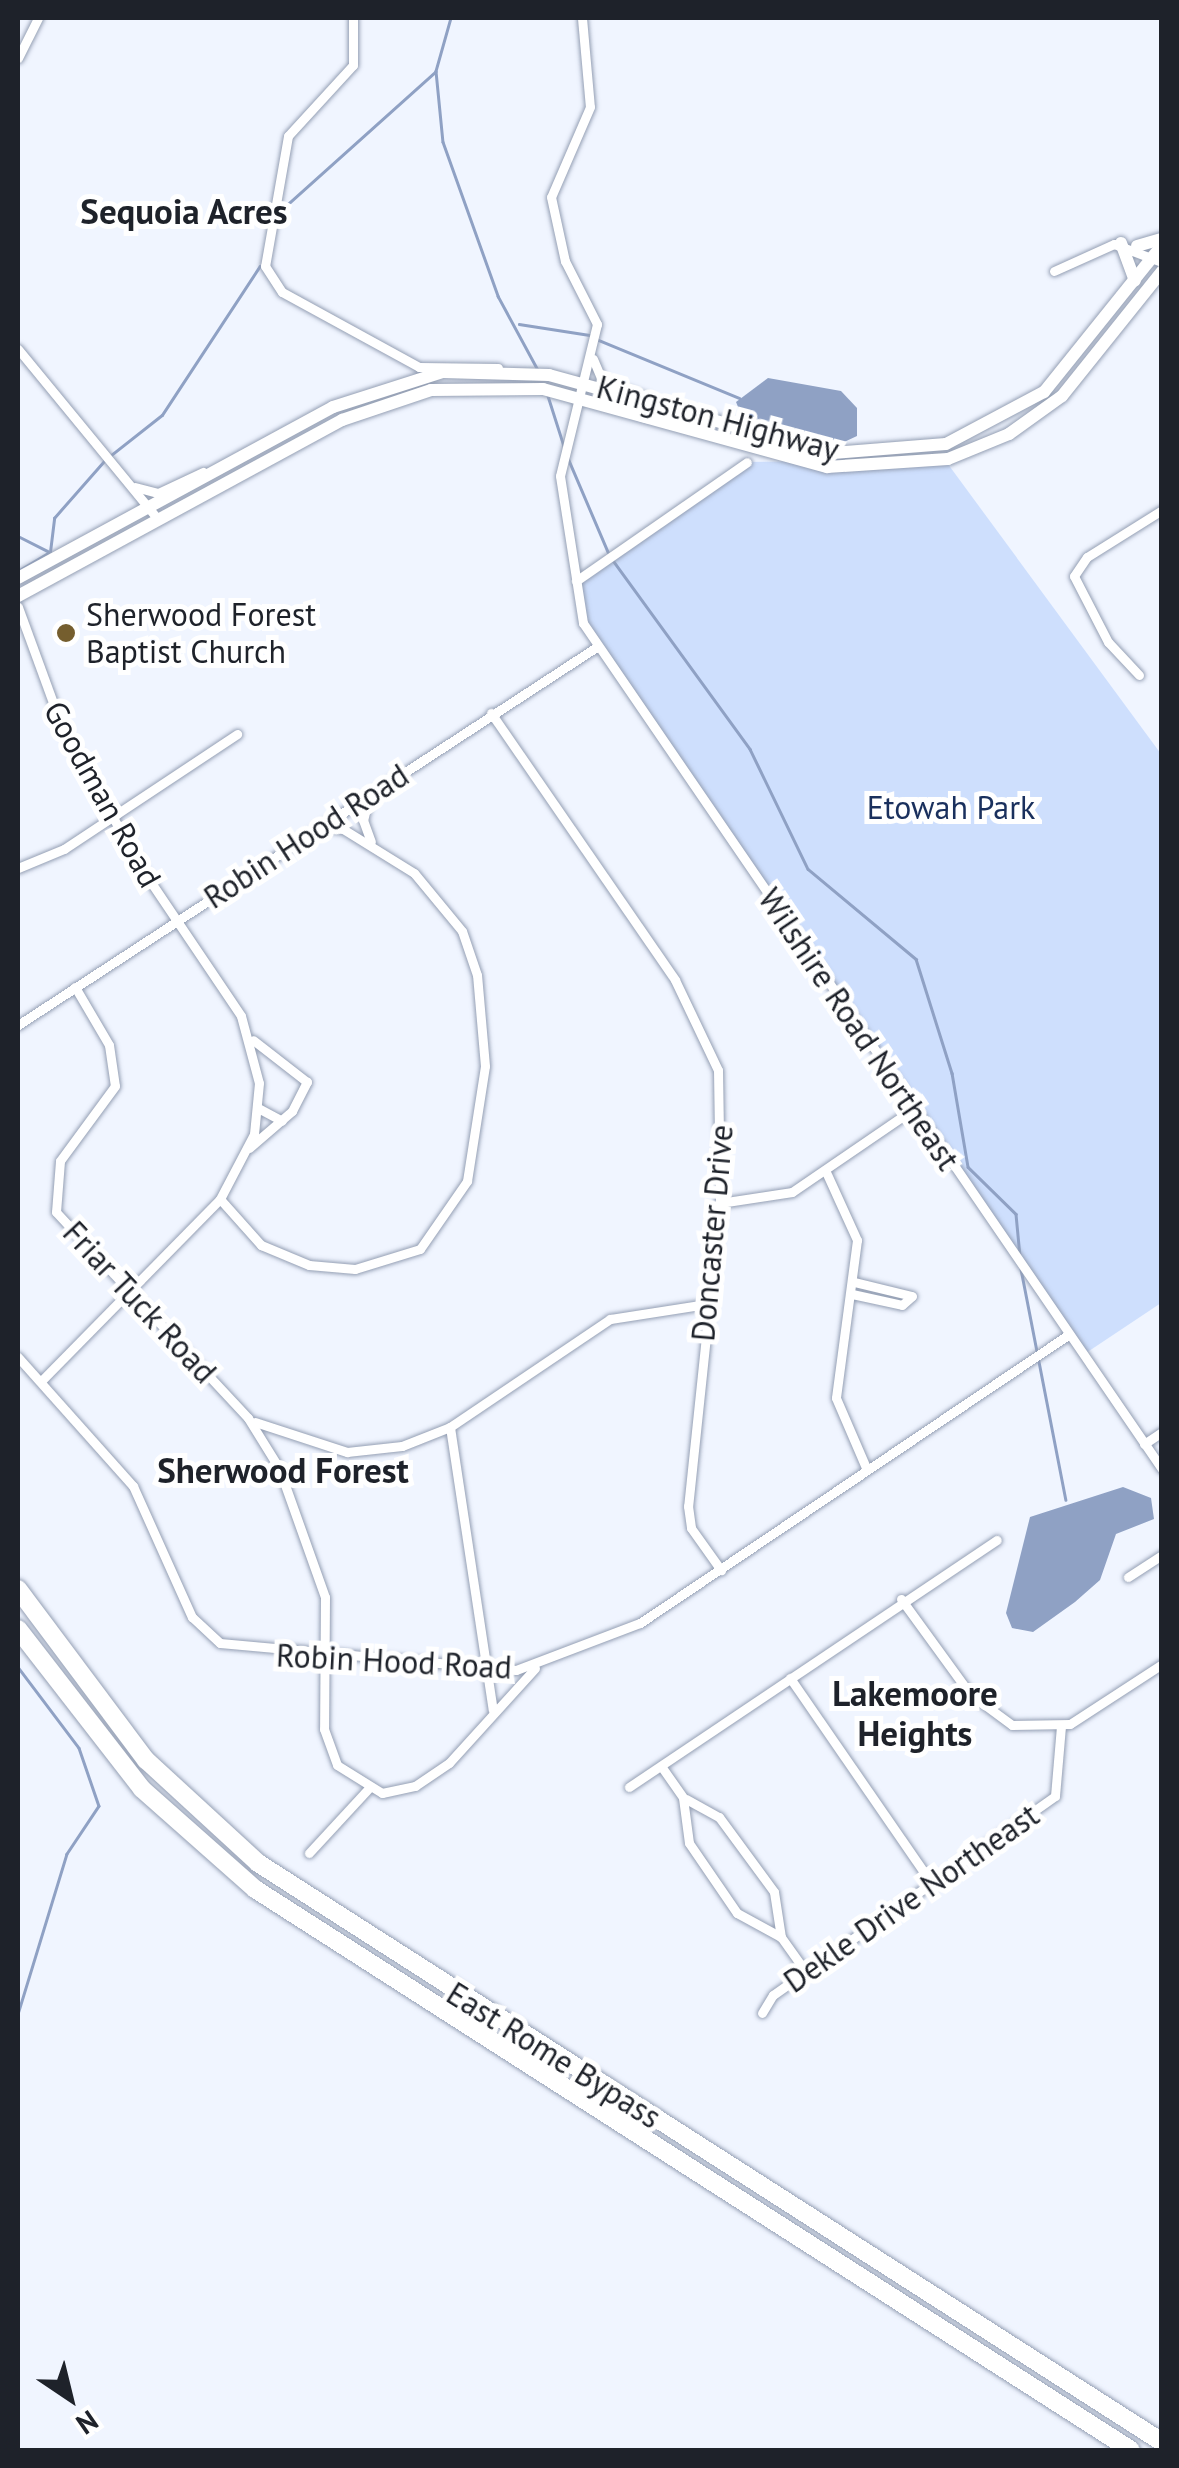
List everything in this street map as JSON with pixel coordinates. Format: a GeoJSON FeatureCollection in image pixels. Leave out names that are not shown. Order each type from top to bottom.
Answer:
{"type":"FeatureCollection","features":[{"type":"Feature","properties":{"kind":"highway","name":"East Rome Bypass"},"geometry":{"type":"LineString","coordinates":[[18,1589],[146,1760],[258,1864],[1162,2442]]}},
{"type":"Feature","properties":{"kind":"highway","name":"East Rome Bypass"},"geometry":{"type":"LineString","coordinates":[[18,1629],[132,1779],[254,1889],[1131,2450]]}},
{"type":"Feature","properties":{"kind":"main road"},"geometry":{"type":"LineString","coordinates":[[1121,244],[1135,281]]}},
{"type":"Feature","properties":{"kind":"main road"},"geometry":{"type":"LineString","coordinates":[[1137,246],[1160,250]]}},
{"type":"Feature","properties":{"kind":"main road","name":"Kingston Highway"},"geometry":{"type":"LineString","coordinates":[[18,578],[229,462],[398,382],[506,370],[584,383],[833,453],[946,444],[1044,392],[1160,250]]}},
{"type":"Feature","properties":{"kind":"main road","name":"Kingston Highway"},"geometry":{"type":"LineString","coordinates":[[18,596],[157,518],[405,396],[473,385],[544,389],[826,467],[948,459],[1009,434],[1062,396],[1162,271]]}},
{"type":"Feature","properties":{"kind":"street"},"geometry":{"type":"LineString","coordinates":[[18,58],[38,18]]}},
{"type":"Feature","properties":{"kind":"street"},"geometry":{"type":"LineString","coordinates":[[353,18],[354,65],[288,136],[263,256],[282,292],[426,368],[506,370]]}},
{"type":"Feature","properties":{"kind":"street","name":"Wilshire Road Northeast"},"geometry":{"type":"LineString","coordinates":[[582,18],[589,112],[551,197],[566,261],[596,320],[592,355],[560,476],[576,581],[595,648],[1162,1469]]}},
{"type":"Feature","properties":{"kind":"street"},"geometry":{"type":"LineString","coordinates":[[1054,271],[1121,244],[1137,246]]}},
{"type":"Feature","properties":{"kind":"street"},"geometry":{"type":"LineString","coordinates":[[18,350],[157,518]]}},
{"type":"Feature","properties":{"kind":"street"},"geometry":{"type":"LineString","coordinates":[[592,355],[603,382],[674,410]]}},
{"type":"Feature","properties":{"kind":"street"},"geometry":{"type":"LineString","coordinates":[[398,382],[406,358]]}},
{"type":"Feature","properties":{"kind":"street"},"geometry":{"type":"LineString","coordinates":[[130,484],[158,493],[229,462]]}},
{"type":"Feature","properties":{"kind":"street"},"geometry":{"type":"LineString","coordinates":[[576,581],[747,462]]}},
{"type":"Feature","properties":{"kind":"street"},"geometry":{"type":"LineString","coordinates":[[1140,674],[1108,642],[1074,576],[1087,557],[1162,510]]}},
{"type":"Feature","properties":{"kind":"street","name":"Goodman Road"},"geometry":{"type":"LineString","coordinates":[[18,607],[21,631],[62,727],[176,921],[253,1040]]}},
{"type":"Feature","properties":{"kind":"street","name":"Robin Hood Road"},"geometry":{"type":"LineString","coordinates":[[18,1025],[595,648]]}},
{"type":"Feature","properties":{"kind":"street","name":"Doncaster Drive"},"geometry":{"type":"LineString","coordinates":[[492,713],[702,1028],[721,1086],[720,1203],[688,1506],[691,1528],[722,1570]]}},
{"type":"Feature","properties":{"kind":"street"},"geometry":{"type":"LineString","coordinates":[[18,868],[114,813],[237,734]]}},
{"type":"Feature","properties":{"kind":"street"},"geometry":{"type":"LineString","coordinates":[[370,793],[363,820],[376,849]]}},
{"type":"Feature","properties":{"kind":"street"},"geometry":{"type":"LineString","coordinates":[[220,1199],[261,1245],[309,1265],[356,1269],[420,1249],[459,1200],[483,1095],[477,975],[448,907],[376,849],[320,826]]}},
{"type":"Feature","properties":{"kind":"street","name":"Friar Tuck Road"},"geometry":{"type":"LineString","coordinates":[[75,988],[110,1045],[115,1086],[60,1160],[51,1190],[74,1238],[248,1418],[271,1453],[320,1574],[330,1659],[326,1742],[344,1773],[368,1789]]}},
{"type":"Feature","properties":{"kind":"street"},"geometry":{"type":"LineString","coordinates":[[249,1148],[282,1121],[302,1098],[305,1077],[253,1040]]}},
{"type":"Feature","properties":{"kind":"street"},"geometry":{"type":"LineString","coordinates":[[42,1380],[220,1199],[249,1148],[258,1108],[253,1040]]}},
{"type":"Feature","properties":{"kind":"street"},"geometry":{"type":"LineString","coordinates":[[258,1108],[282,1121]]}},
{"type":"Feature","properties":{"kind":"street"},"geometry":{"type":"LineString","coordinates":[[720,1203],[778,1196],[826,1172],[913,1109]]}},
{"type":"Feature","properties":{"kind":"street"},"geometry":{"type":"LineString","coordinates":[[826,1172],[855,1231],[854,1282],[836,1398],[868,1470]]}},
{"type":"Feature","properties":{"kind":"street"},"geometry":{"type":"LineString","coordinates":[[852,1294],[902,1305],[912,1296],[854,1282]]}},
{"type":"Feature","properties":{"kind":"street"},"geometry":{"type":"LineString","coordinates":[[248,1418],[283,1435],[372,1452],[450,1427],[610,1318],[707,1304]]}},
{"type":"Feature","properties":{"kind":"street","name":"Robin Hood Road"},"geometry":{"type":"LineString","coordinates":[[18,1357],[133,1486],[201,1627],[234,1649],[488,1670],[537,1666],[608,1640],[722,1570],[1068,1335]]}},
{"type":"Feature","properties":{"kind":"street"},"geometry":{"type":"LineString","coordinates":[[450,1427],[493,1710]]}},
{"type":"Feature","properties":{"kind":"street"},"geometry":{"type":"LineString","coordinates":[[1144,1444],[1162,1432]]}},
{"type":"Feature","properties":{"kind":"street"},"geometry":{"type":"LineString","coordinates":[[271,1453],[283,1435]]}},
{"type":"Feature","properties":{"kind":"street"},"geometry":{"type":"LineString","coordinates":[[630,1787],[901,1599],[997,1540]]}},
{"type":"Feature","properties":{"kind":"street"},"geometry":{"type":"LineString","coordinates":[[1128,1577],[1162,1555]]}},
{"type":"Feature","properties":{"kind":"street"},"geometry":{"type":"LineString","coordinates":[[901,1599],[983,1708],[1012,1725],[1061,1726],[1162,1664]]}},
{"type":"Feature","properties":{"kind":"street"},"geometry":{"type":"LineString","coordinates":[[308,1853],[368,1789],[390,1793],[428,1778],[537,1666]]}},
{"type":"Feature","properties":{"kind":"street"},"geometry":{"type":"LineString","coordinates":[[790,1678],[932,1884]]}},
{"type":"Feature","properties":{"kind":"street","name":"Dekle Drive Northeast"},"geometry":{"type":"LineString","coordinates":[[762,2013],[806,1972],[1054,1796],[1061,1726]]}},
{"type":"Feature","properties":{"kind":"street"},"geometry":{"type":"LineString","coordinates":[[661,1766],[684,1798],[719,1817],[774,1892],[781,1938]]}},
{"type":"Feature","properties":{"kind":"street"},"geometry":{"type":"LineString","coordinates":[[684,1798],[689,1843],[737,1914],[781,1938],[806,1972]]}},
{"type":"Feature","properties":{"kind":"green space","name":"Etowah Park"},"geometry":{"type":"Polygon","coordinates":[[[945,460],[1161,754],[1161,1303],[1083,1355],[588,635],[576,581],[747,462],[945,460]]]}},
{"type":"Feature","properties":{"kind":"shaded area"},"geometry":{"type":"Polygon","coordinates":[[[768,378],[841,391],[857,408],[857,436],[842,443],[746,426],[736,402],[768,378]]]}},
{"type":"Feature","properties":{"kind":"shaded area"},"geometry":{"type":"Polygon","coordinates":[[[1123,1487],[1151,1498],[1154,1519],[1116,1534],[1100,1580],[1075,1602],[1033,1632],[1012,1628],[1006,1613],[1030,1517],[1123,1487]]]}},
{"type":"Feature","properties":{"kind":"waterway"},"geometry":{"type":"LineString","coordinates":[[451,18],[436,71],[443,142],[498,296],[538,370]]}},
{"type":"Feature","properties":{"kind":"waterway"},"geometry":{"type":"LineString","coordinates":[[279,212],[435,72]]}},
{"type":"Feature","properties":{"kind":"waterway"},"geometry":{"type":"LineString","coordinates":[[110,456],[162,415],[260,266]]}},
{"type":"Feature","properties":{"kind":"waterway"},"geometry":{"type":"LineString","coordinates":[[519,324],[589,335]]}},
{"type":"Feature","properties":{"kind":"waterway"},"geometry":{"type":"LineString","coordinates":[[596,339],[739,398]]}},
{"type":"Feature","properties":{"kind":"waterway"},"geometry":{"type":"LineString","coordinates":[[548,396],[564,446]]}},
{"type":"Feature","properties":{"kind":"waterway"},"geometry":{"type":"LineString","coordinates":[[568,458],[608,552]]}},
{"type":"Feature","properties":{"kind":"waterway"},"geometry":{"type":"LineString","coordinates":[[50,552],[54,518],[104,461]]}},
{"type":"Feature","properties":{"kind":"waterway"},"geometry":{"type":"LineString","coordinates":[[18,536],[47,551]]}},
{"type":"Feature","properties":{"kind":"waterway"},"geometry":{"type":"LineString","coordinates":[[18,571],[48,553]]}},
{"type":"Feature","properties":{"kind":"waterway"},"geometry":{"type":"LineString","coordinates":[[612,559],[750,749],[808,869],[916,959],[952,1073],[968,1167],[1016,1214],[1020,1256]]}},
{"type":"Feature","properties":{"kind":"waterway"},"geometry":{"type":"LineString","coordinates":[[1021,1269],[1066,1500]]}},
{"type":"Feature","properties":{"kind":"waterway"},"geometry":{"type":"LineString","coordinates":[[18,1667],[79,1748],[99,1806],[67,1854],[18,2014]]}},
{"type":"Feature","properties":{"kind":"place","name":"Sherwood Forest Baptist Church"},"geometry":{"type":"Point","coordinates":[66,633]}},
{"type":"Feature","properties":{"kind":"district","name":"Sequoia Acres"},"geometry":{"type":"Point","coordinates":[184,211]}},
{"type":"Feature","properties":{"kind":"district","name":"Sherwood Forest"},"geometry":{"type":"Point","coordinates":[283,1470]}},
{"type":"Feature","properties":{"kind":"district","name":"Lakemoore Heights"},"geometry":{"type":"Point","coordinates":[915,1713]}}]}
